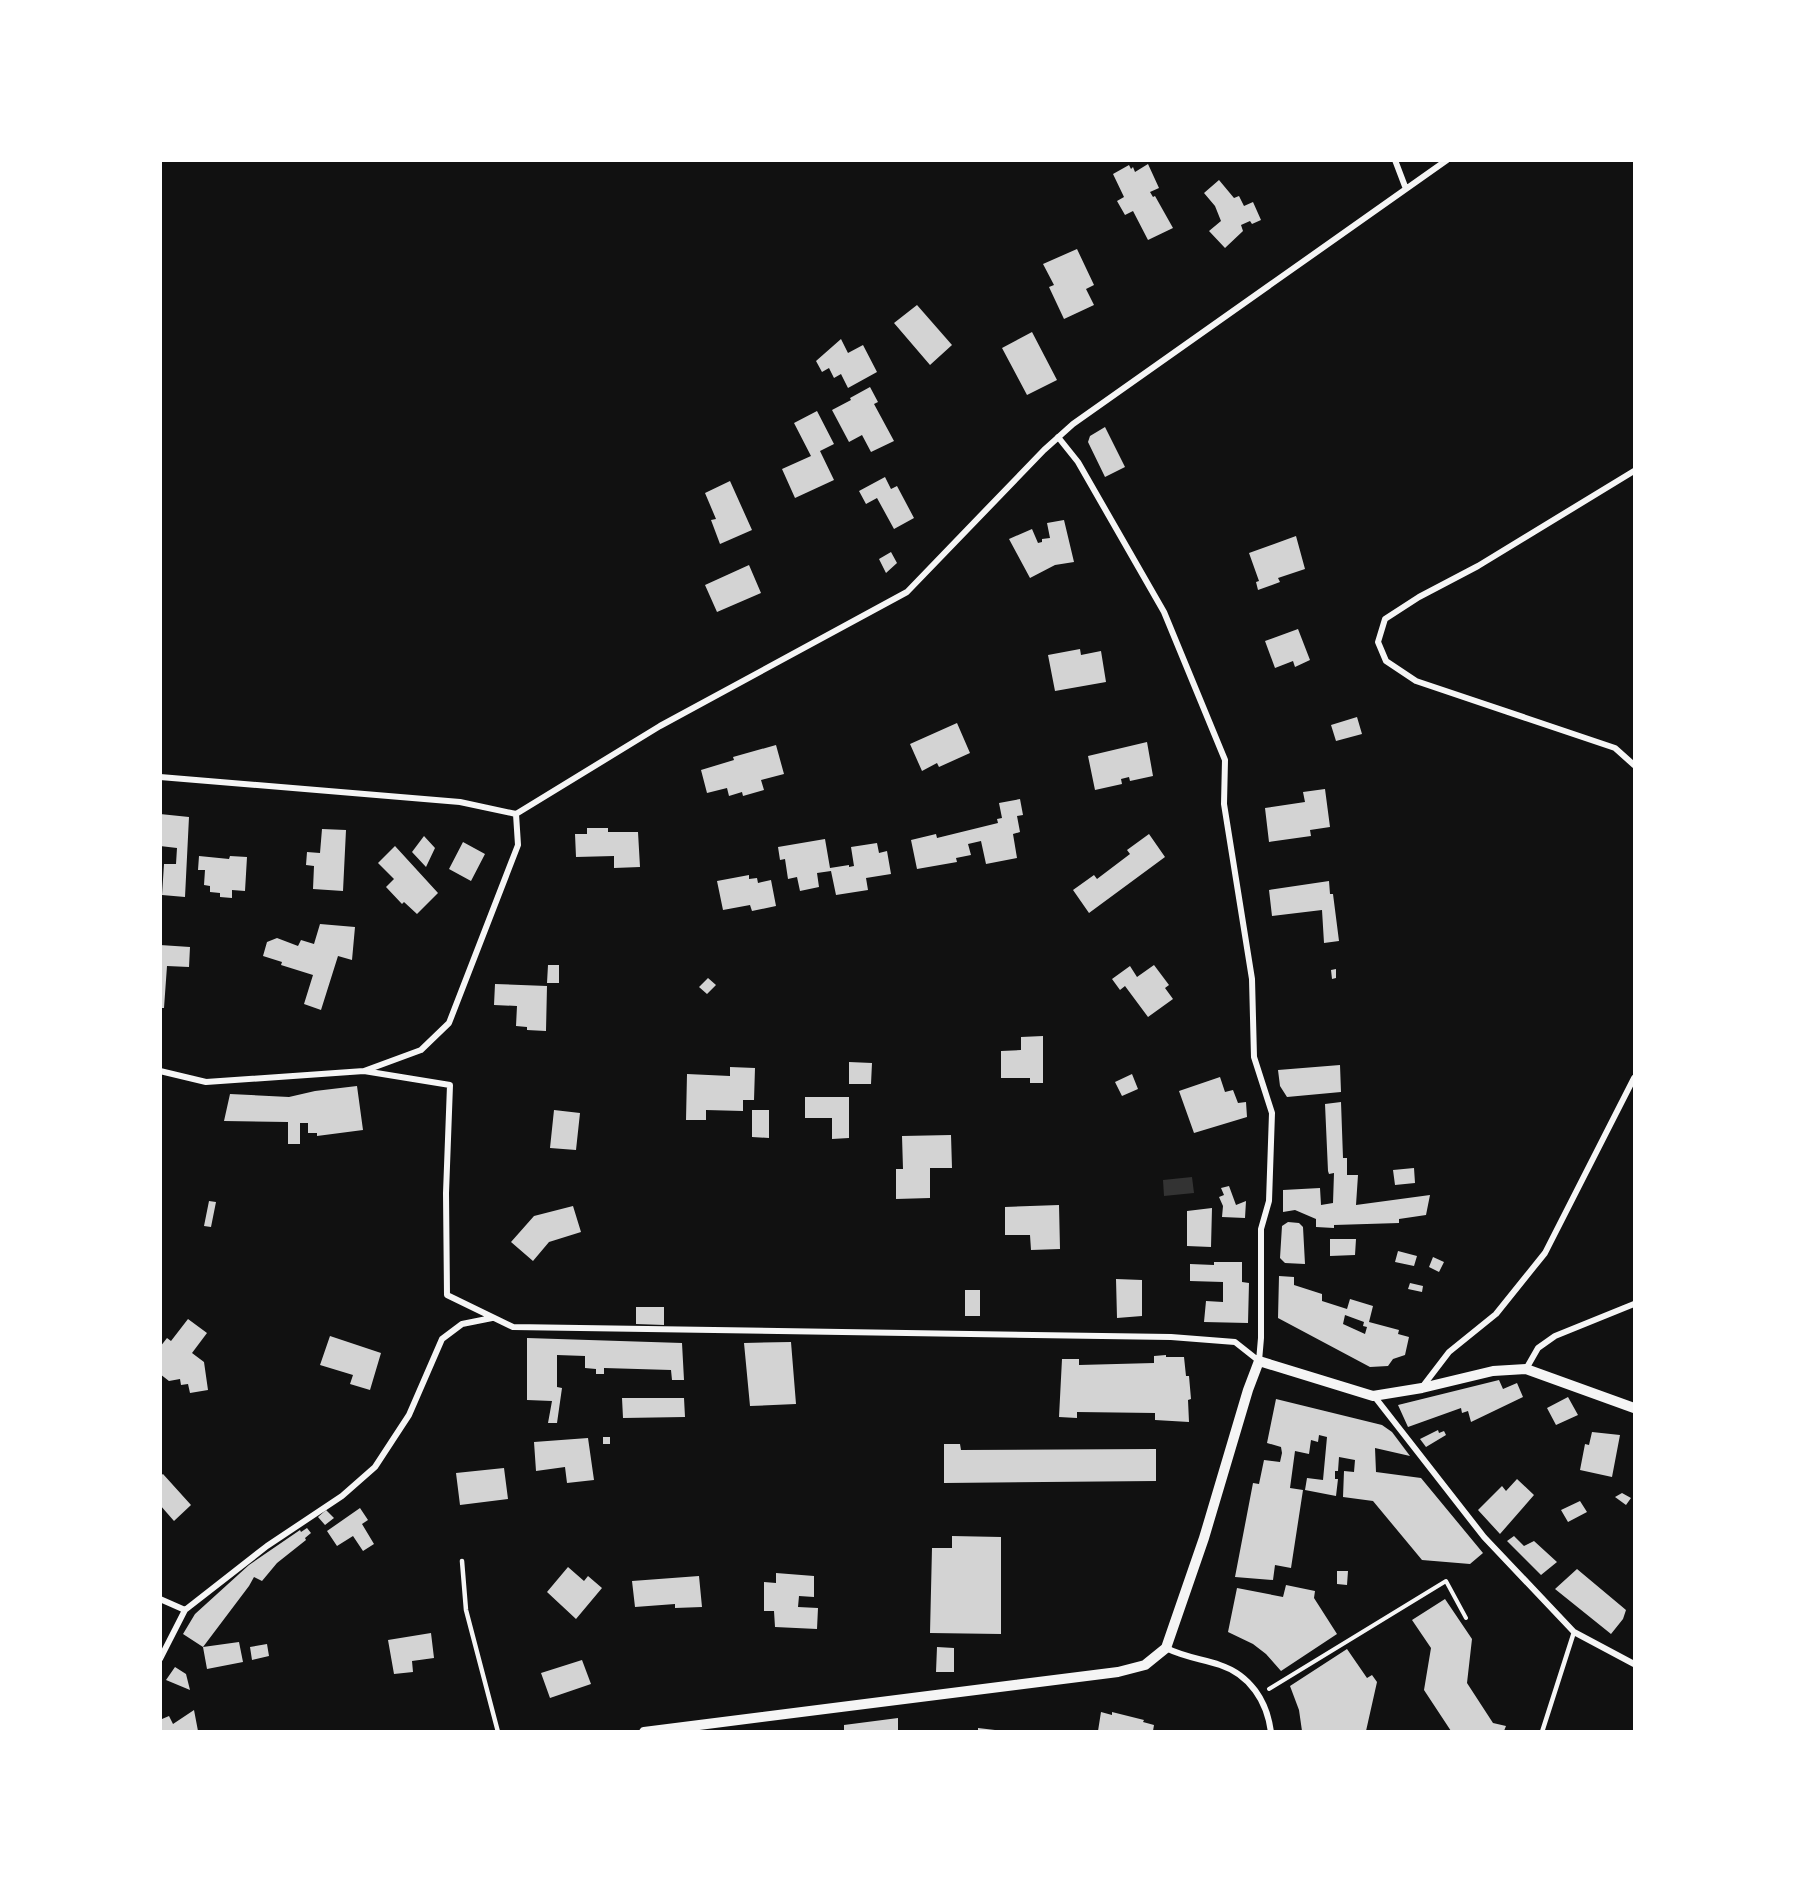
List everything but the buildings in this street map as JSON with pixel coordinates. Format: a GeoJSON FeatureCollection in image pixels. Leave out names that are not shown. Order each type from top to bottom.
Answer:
{"type":"FeatureCollection","features":[{"type":"Feature","properties":{"kind":"street"},"geometry":{"type":"LineString","coordinates":[[1395,160],[1406,189]]}},
{"type":"Feature","properties":{"kind":"street"},"geometry":{"type":"LineString","coordinates":[[160,777],[460,802],[516,814],[660,726],[907,592],[1073,424],[1447,160]]}},
{"type":"Feature","properties":{"kind":"street"},"geometry":{"type":"LineString","coordinates":[[644,1731],[1118,1672],[1145,1665],[1166,1648],[1204,1538],[1248,1390],[1259,1361],[1261,1230],[1269,1201],[1272,1113],[1254,1058],[1252,979],[1224,804],[1225,760],[1164,612],[1078,462],[1058,437]]}},
{"type":"Feature","properties":{"kind":"street"},"geometry":{"type":"LineString","coordinates":[[1635,471],[1478,566],[1410,602],[1385,619],[1377,642],[1386,661],[1416,681],[1615,748],[1635,765]]}},
{"type":"Feature","properties":{"kind":"street"},"geometry":{"type":"LineString","coordinates":[[363,1071],[421,1050],[449,1023],[518,845],[516,814]]}},
{"type":"Feature","properties":{"kind":"street"},"geometry":{"type":"LineString","coordinates":[[160,1071],[206,1082],[363,1071],[450,1085],[446,1193],[447,1295],[513,1327],[1171,1337],[1235,1342],[1259,1361],[1373,1396],[1422,1388],[1493,1371],[1526,1369],[1635,1408]]}},
{"type":"Feature","properties":{"kind":"street"},"geometry":{"type":"LineString","coordinates":[[1422,1388],[1449,1352],[1496,1314],[1545,1253],[1635,1078]]}},
{"type":"Feature","properties":{"kind":"street"},"geometry":{"type":"LineString","coordinates":[[1526,1369],[1538,1348],[1555,1336],[1635,1304]]}},
{"type":"Feature","properties":{"kind":"street"},"geometry":{"type":"LineString","coordinates":[[160,1659],[185,1610],[267,1546],[342,1496],[375,1467],[409,1415],[442,1339],[462,1324],[492,1318]]}},
{"type":"Feature","properties":{"kind":"street"},"geometry":{"type":"LineString","coordinates":[[1373,1396],[1484,1537],[1574,1632],[1635,1664]]}},
{"type":"Feature","properties":{"kind":"street"},"geometry":{"type":"LineString","coordinates":[[160,1599],[185,1610]]}},
{"type":"Feature","properties":{"kind":"street"},"geometry":{"type":"LineString","coordinates":[[1166,1648],[1181,1656],[1221,1665],[1245,1679],[1260,1695],[1269,1718],[1271,1731]]}},
{"type":"Feature","properties":{"kind":"lane"},"geometry":{"type":"LineString","coordinates":[[462,1561],[466,1610],[498,1731]]}},
{"type":"Feature","properties":{"kind":"lane"},"geometry":{"type":"LineString","coordinates":[[1542,1731],[1574,1632]]}},
{"type":"Feature","properties":{"kind":"path"},"geometry":{"type":"LineString","coordinates":[[1260,1695],[1446,1581],[1466,1618]]}},
{"type":"Feature","properties":{"kind":"shaded area"},"geometry":{"type":"Polygon","coordinates":[[[1192,1177],[1194,1193],[1164,1196],[1163,1180],[1192,1177]]]}}]}
